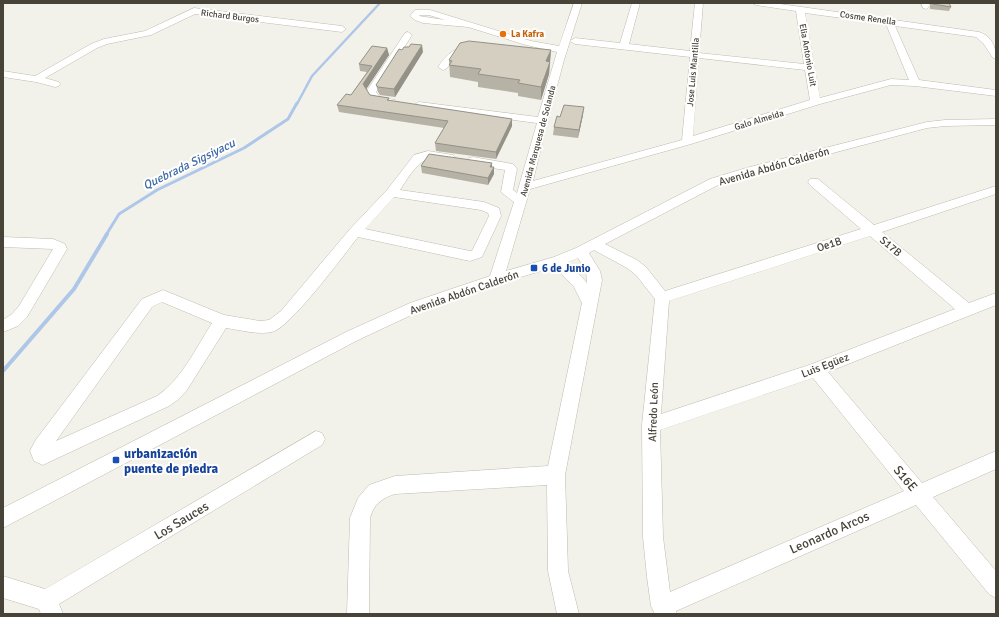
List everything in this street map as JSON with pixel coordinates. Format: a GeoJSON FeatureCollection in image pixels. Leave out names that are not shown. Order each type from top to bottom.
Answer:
{"type":"FeatureCollection","features":[{"type":"Feature","properties":{"kind":"street","name":"Avenida Marquesa de Solanda"},"geometry":{"type":"LineString","coordinates":[[496,278],[525,188],[544,121],[558,56],[578,3]]}},
{"type":"Feature","properties":{"kind":"street"},"geometry":{"type":"LineString","coordinates":[[624,46],[636,3]]}},
{"type":"Feature","properties":{"kind":"street","name":"Jose Luis Mantilla"},"geometry":{"type":"LineString","coordinates":[[687,142],[699,3]]}},
{"type":"Feature","properties":{"kind":"street","name":"Cosme Renella"},"geometry":{"type":"LineString","coordinates":[[756,3],[979,35],[987,41],[996,56]]}},
{"type":"Feature","properties":{"kind":"street","name":"Elia Antonio Luit"},"geometry":{"type":"LineString","coordinates":[[800,9],[816,102]]}},
{"type":"Feature","properties":{"kind":"street","name":"Richard Burgos"},"geometry":{"type":"LineString","coordinates":[[38,79],[94,46],[104,42],[148,33],[194,11],[342,29]]}},
{"type":"Feature","properties":{"kind":"street"},"geometry":{"type":"LineString","coordinates":[[468,24],[427,20],[414,16],[418,12],[424,12],[468,24],[529,43],[558,56]]}},
{"type":"Feature","properties":{"kind":"street"},"geometry":{"type":"LineString","coordinates":[[889,21],[915,82]]}},
{"type":"Feature","properties":{"kind":"street"},"geometry":{"type":"LineString","coordinates":[[408,34],[371,92],[376,99],[544,121]]}},
{"type":"Feature","properties":{"kind":"street"},"geometry":{"type":"LineString","coordinates":[[575,41],[809,68]]}},
{"type":"Feature","properties":{"kind":"street"},"geometry":{"type":"LineString","coordinates":[[443,67],[448,58],[461,49],[483,49]]}},
{"type":"Feature","properties":{"kind":"street"},"geometry":{"type":"LineString","coordinates":[[3,74],[38,79],[55,84]]}},
{"type":"Feature","properties":{"kind":"street","name":"Galo Almeida"},"geometry":{"type":"LineString","coordinates":[[525,188],[687,142],[816,102],[891,82],[915,82],[996,93]]}},
{"type":"Feature","properties":{"kind":"street","name":"Avenida Abdón Calderón"},"geometry":{"type":"LineString","coordinates":[[3,518],[352,336],[415,307],[496,278],[558,261],[587,248],[714,182],[750,171],[927,125],[945,123],[996,122]]}},
{"type":"Feature","properties":{"kind":"street"},"geometry":{"type":"LineString","coordinates":[[222,321],[182,385],[173,394],[163,401],[43,456],[40,455],[39,451],[41,447],[147,303],[163,296],[222,321],[260,327],[272,326],[286,315],[355,232],[391,193],[418,158],[428,155],[509,167],[511,170],[507,192],[521,201]]}},
{"type":"Feature","properties":{"kind":"street","name":"S17B"},"geometry":{"type":"LineString","coordinates":[[814,182],[967,310]]}},
{"type":"Feature","properties":{"kind":"street","name":"Oe1B"},"geometry":{"type":"LineString","coordinates":[[662,298],[996,190]]}},
{"type":"Feature","properties":{"kind":"street"},"geometry":{"type":"LineString","coordinates":[[355,232],[470,256],[477,254],[495,216],[494,211],[484,206],[391,193]]}},
{"type":"Feature","properties":{"kind":"street"},"geometry":{"type":"LineString","coordinates":[[3,242],[53,244],[58,245],[60,249],[24,310],[12,323],[3,326]]}},
{"type":"Feature","properties":{"kind":"street"},"geometry":{"type":"LineString","coordinates":[[587,248],[632,264],[641,271],[662,298]]}},
{"type":"Feature","properties":{"kind":"street"},"geometry":{"type":"LineString","coordinates":[[568,614],[558,571],[556,475],[589,303],[596,279],[587,248]]}},
{"type":"Feature","properties":{"kind":"street"},"geometry":{"type":"LineString","coordinates":[[558,261],[580,284],[589,303]]}},
{"type":"Feature","properties":{"kind":"street","name":"Alfredo León"},"geometry":{"type":"LineString","coordinates":[[662,298],[652,425],[654,537],[657,576],[664,610]]}},
{"type":"Feature","properties":{"kind":"street","name":"Luis Egüez"},"geometry":{"type":"LineString","coordinates":[[652,425],[816,370],[996,300]]}},
{"type":"Feature","properties":{"kind":"street","name":"S16E"},"geometry":{"type":"LineString","coordinates":[[816,370],[996,587]]}},
{"type":"Feature","properties":{"kind":"street","name":"Los Sauces"},"geometry":{"type":"LineString","coordinates":[[49,607],[316,439]]}},
{"type":"Feature","properties":{"kind":"street","name":"Leonardo Arcos"},"geometry":{"type":"LineString","coordinates":[[664,610],[918,493],[996,460]]}},
{"type":"Feature","properties":{"kind":"street"},"geometry":{"type":"LineString","coordinates":[[358,614],[360,518],[363,507],[370,496],[382,488],[394,485],[556,475]]}},
{"type":"Feature","properties":{"kind":"street"},"geometry":{"type":"LineString","coordinates":[[3,587],[49,607]]}},
{"type":"Feature","properties":{"kind":"building"},"geometry":{"type":"Polygon","coordinates":[[[949,3],[951,7],[933,4],[949,3]]]}},
{"type":"Feature","properties":{"kind":"building"},"geometry":{"type":"Polygon","coordinates":[[[469,41],[551,50],[546,61],[550,62],[541,87],[518,83],[520,80],[478,74],[481,69],[449,65],[452,61],[449,60],[460,43],[469,41]]]}},
{"type":"Feature","properties":{"kind":"building"},"geometry":{"type":"Polygon","coordinates":[[[411,44],[422,45],[394,89],[378,87],[376,85],[399,49],[402,50],[404,47],[409,47],[411,44]]]}},
{"type":"Feature","properties":{"kind":"building"},"geometry":{"type":"Polygon","coordinates":[[[372,46],[387,48],[363,84],[370,95],[389,98],[387,100],[512,119],[496,152],[435,143],[448,121],[337,105],[346,94],[351,95],[372,66],[359,64],[372,46]]]}},
{"type":"Feature","properties":{"kind":"building"},"geometry":{"type":"Polygon","coordinates":[[[564,105],[584,107],[579,130],[554,127],[557,116],[560,117],[564,105]]]}},
{"type":"Feature","properties":{"kind":"building"},"geometry":{"type":"Polygon","coordinates":[[[429,154],[492,163],[490,167],[494,167],[488,178],[421,166],[429,154]]]}},
{"type":"Feature","properties":{"kind":"waterway","name":"Quebrada Sigsiyacu"},"geometry":{"type":"LineString","coordinates":[[297,104],[312,76],[380,3]]}},
{"type":"Feature","properties":{"kind":"waterway","name":"Quebrada Sigsiyacu"},"geometry":{"type":"LineString","coordinates":[[106,235],[119,214],[157,190],[244,148],[288,119],[297,103]]}},
{"type":"Feature","properties":{"kind":"waterway","name":"Quebrada Sigsiyacu"},"geometry":{"type":"LineString","coordinates":[[3,371],[74,289],[107,234]]}},
{"type":"Feature","properties":{"kind":"place","name":"La Kafra"},"geometry":{"type":"Point","coordinates":[503,34]}},
{"type":"Feature","properties":{"kind":"place","name":"6 de Junio"},"geometry":{"type":"Point","coordinates":[534,268]}},
{"type":"Feature","properties":{"kind":"place","name":"urbanización puente de piedra"},"geometry":{"type":"Point","coordinates":[116,460]}}]}
